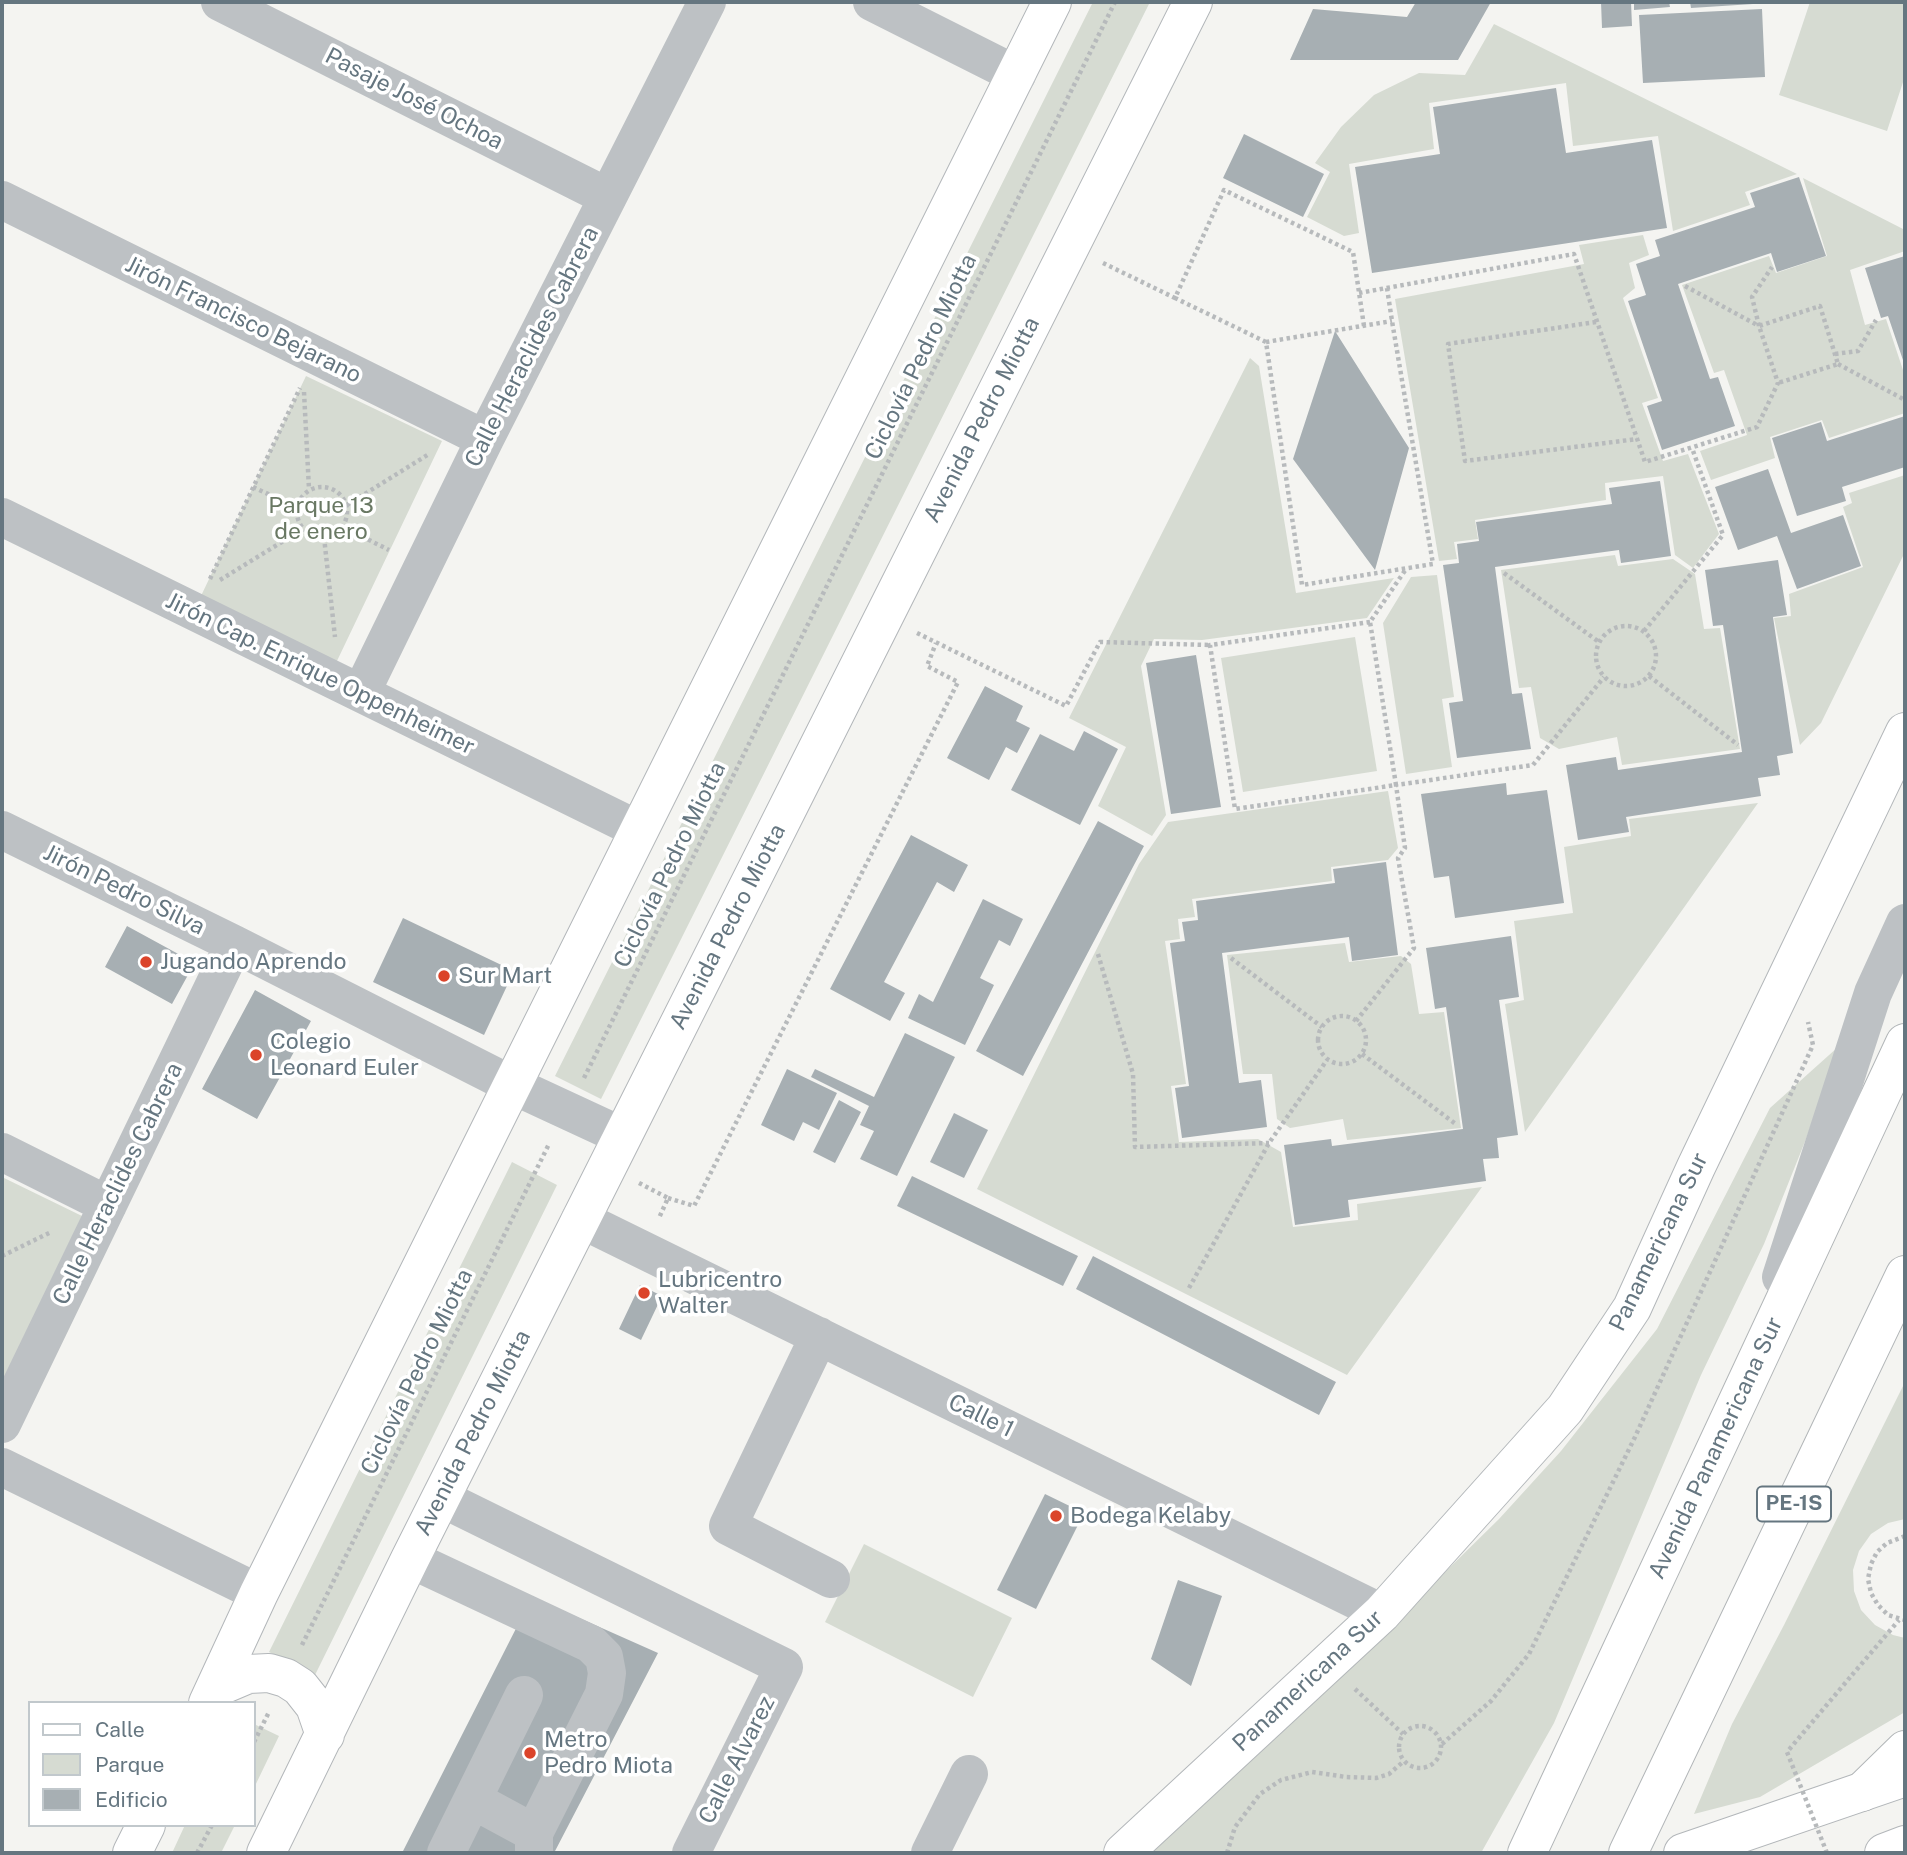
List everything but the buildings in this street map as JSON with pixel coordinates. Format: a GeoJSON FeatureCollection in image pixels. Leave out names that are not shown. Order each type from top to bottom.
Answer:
{"type":"FeatureCollection","features":[{"type":"Feature","properties":{"kind":"main road"},"geometry":{"type":"LineString","coordinates":[[212,1695],[259,1593],[1052,2]]}},
{"type":"Feature","properties":{"kind":"main road","name":"Avenida Pedro Miotta"},"geometry":{"type":"LineString","coordinates":[[266,1853],[580,1219],[1193,2]]}},
{"type":"Feature","properties":{"kind":"main road","name":"Panamericana Sur"},"geometry":{"type":"LineString","coordinates":[[1124,1853],[1382,1613],[1565,1409],[1632,1308],[1707,1143],[1905,732]]}},
{"type":"Feature","properties":{"kind":"main road","name":"Avenida Panamericana Sur"},"geometry":{"type":"LineString","coordinates":[[1527,1853],[1905,1043]]}},
{"type":"Feature","properties":{"kind":"main road","name":"PE-1S"},"geometry":{"type":"LineString","coordinates":[[1628,1853],[1905,1275]]}},
{"type":"Feature","properties":{"kind":"main road"},"geometry":{"type":"LineString","coordinates":[[1882,1325],[1905,1289]]}},
{"type":"Feature","properties":{"kind":"main road"},"geometry":{"type":"LineString","coordinates":[[212,1695],[248,1674],[269,1673],[286,1678],[300,1687],[315,1706],[325,1735]]}},
{"type":"Feature","properties":{"kind":"main road"},"geometry":{"type":"LineString","coordinates":[[1862,1792],[1905,1750]]}},
{"type":"Feature","properties":{"kind":"main road"},"geometry":{"type":"LineString","coordinates":[[1683,1853],[1905,1777]]}},
{"type":"Feature","properties":{"kind":"main road"},"geometry":{"type":"LineString","coordinates":[[132,1853],[145,1827]]}},
{"type":"Feature","properties":{"kind":"main road"},"geometry":{"type":"LineString","coordinates":[[1884,1853],[1905,1845]]}},
{"type":"Feature","properties":{"kind":"street","name":"Pasaje José Ochoa"},"geometry":{"type":"LineString","coordinates":[[220,2],[608,197]]}},
{"type":"Feature","properties":{"kind":"street","name":"Calle Heraclides Cabrera"},"geometry":{"type":"LineString","coordinates":[[361,693],[485,439],[707,2]]}},
{"type":"Feature","properties":{"kind":"street"},"geometry":{"type":"LineString","coordinates":[[872,2],[1017,75]]}},
{"type":"Feature","properties":{"kind":"street","name":"Jirón Francisco Bejarano"},"geometry":{"type":"LineString","coordinates":[[2,200],[485,439]]}},
{"type":"Feature","properties":{"kind":"street","name":"Jirón Cap. Enrique Oppenheimer"},"geometry":{"type":"LineString","coordinates":[[2,517],[199,601],[361,693],[639,830]]}},
{"type":"Feature","properties":{"kind":"street","name":"Jirón Pedro Silva"},"geometry":{"type":"LineString","coordinates":[[2,830],[567,1110],[614,1152]]}},
{"type":"Feature","properties":{"kind":"street"},"geometry":{"type":"LineString","coordinates":[[1749,1376],[1873,993],[1905,923]]}},
{"type":"Feature","properties":{"kind":"street","name":"Calle Heraclides Cabrera"},"geometry":{"type":"LineString","coordinates":[[2,1424],[234,944]]}},
{"type":"Feature","properties":{"kind":"street"},"geometry":{"type":"LineString","coordinates":[[2,1152],[108,1205]]}},
{"type":"Feature","properties":{"kind":"street","name":"Calle 1"},"geometry":{"type":"LineString","coordinates":[[580,1219],[1382,1613]]}},
{"type":"Feature","properties":{"kind":"street"},"geometry":{"type":"LineString","coordinates":[[819,1336],[728,1526],[831,1579]]}},
{"type":"Feature","properties":{"kind":"street"},"geometry":{"type":"LineString","coordinates":[[2,1468],[259,1593]]}},
{"type":"Feature","properties":{"kind":"street","name":"Calle Alvarez"},"geometry":{"type":"LineString","coordinates":[[441,1498],[784,1667],[691,1853]]}},
{"type":"Feature","properties":{"kind":"street"},"geometry":{"type":"LineString","coordinates":[[410,1559],[591,1644],[604,1657],[607,1673],[604,1694],[534,1843],[473,1800]]}},
{"type":"Feature","properties":{"kind":"street"},"geometry":{"type":"LineString","coordinates":[[446,1853],[524,1695]]}},
{"type":"Feature","properties":{"kind":"street"},"geometry":{"type":"LineString","coordinates":[[930,1853],[969,1774]]}},
{"type":"Feature","properties":{"kind":"path","name":"Ciclovía Pedro Miotta"},"geometry":{"type":"LineString","coordinates":[[256,1738],[822,599],[1115,2]]}},
{"type":"Feature","properties":{"kind":"path"},"geometry":{"type":"LineString","coordinates":[[1175,298],[1224,190],[1353,252],[1364,326]]}},
{"type":"Feature","properties":{"kind":"path"},"geometry":{"type":"LineString","coordinates":[[1069,246],[1266,342],[1392,321]]}},
{"type":"Feature","properties":{"kind":"path"},"geometry":{"type":"LineString","coordinates":[[1359,293],[1574,254],[1644,462],[1757,427],[1778,383],[1752,297],[1772,267]]}},
{"type":"Feature","properties":{"kind":"path"},"geometry":{"type":"LineString","coordinates":[[1685,286],[1759,326],[1820,306],[1838,364],[1905,400]]}},
{"type":"Feature","properties":{"kind":"path"},"geometry":{"type":"LineString","coordinates":[[1266,342],[1302,585],[1433,564],[1387,288]]}},
{"type":"Feature","properties":{"kind":"path"},"geometry":{"type":"LineString","coordinates":[[1835,354],[1858,351],[1876,320]]}},
{"type":"Feature","properties":{"kind":"path"},"geometry":{"type":"LineString","coordinates":[[1596,322],[1448,344],[1465,461],[1637,439]]}},
{"type":"Feature","properties":{"kind":"path"},"geometry":{"type":"LineString","coordinates":[[1778,383],[1838,364]]}},
{"type":"Feature","properties":{"kind":"path"},"geometry":{"type":"LineString","coordinates":[[199,601],[303,380],[309,489]]}},
{"type":"Feature","properties":{"kind":"path"},"geometry":{"type":"LineString","coordinates":[[347,505],[440,447],[485,439]]}},
{"type":"Feature","properties":{"kind":"path"},"geometry":{"type":"LineString","coordinates":[[1644,631],[1723,535],[1692,448]]}},
{"type":"Feature","properties":{"kind":"path"},"geometry":{"type":"LineString","coordinates":[[321,486],[332,488],[341,495],[347,505],[348,516],[343,527],[324,537],[312,536],[303,529],[297,519],[296,507],[301,496],[309,489],[321,486]]}},
{"type":"Feature","properties":{"kind":"path"},"geometry":{"type":"LineString","coordinates":[[253,487],[296,507]]}},
{"type":"Feature","properties":{"kind":"path"},"geometry":{"type":"LineString","coordinates":[[343,527],[389,550]]}},
{"type":"Feature","properties":{"kind":"path"},"geometry":{"type":"LineString","coordinates":[[199,601],[303,529]]}},
{"type":"Feature","properties":{"kind":"path"},"geometry":{"type":"LineString","coordinates":[[324,537],[336,642]]}},
{"type":"Feature","properties":{"kind":"path"},"geometry":{"type":"LineString","coordinates":[[383,562],[394,538]]}},
{"type":"Feature","properties":{"kind":"path"},"geometry":{"type":"LineString","coordinates":[[1356,1021],[1414,948],[1398,858],[1405,848],[1370,621],[1406,569]]}},
{"type":"Feature","properties":{"kind":"path"},"geometry":{"type":"LineString","coordinates":[[1504,573],[1599,642]]}},
{"type":"Feature","properties":{"kind":"path"},"geometry":{"type":"LineString","coordinates":[[884,616],[1066,706],[1100,642],[1210,645],[1370,621]]}},
{"type":"Feature","properties":{"kind":"path"},"geometry":{"type":"LineString","coordinates":[[1623,625],[1644,631],[1656,650],[1656,661],[1649,676],[1635,685],[1612,683],[1597,667],[1595,656],[1603,635],[1612,628],[1623,625]]}},
{"type":"Feature","properties":{"kind":"path"},"geometry":{"type":"LineString","coordinates":[[614,1152],[668,1198],[694,1206],[958,682],[927,666],[936,643]]}},
{"type":"Feature","properties":{"kind":"path"},"geometry":{"type":"LineString","coordinates":[[1210,645],[1235,809],[1533,765],[1604,677]]}},
{"type":"Feature","properties":{"kind":"path"},"geometry":{"type":"LineString","coordinates":[[1649,676],[1738,745]]}},
{"type":"Feature","properties":{"kind":"path"},"geometry":{"type":"LineString","coordinates":[[1098,954],[1133,1074],[1135,1147],[1269,1143]]}},
{"type":"Feature","properties":{"kind":"path"},"geometry":{"type":"LineString","coordinates":[[1231,958],[1322,1027]]}},
{"type":"Feature","properties":{"kind":"path"},"geometry":{"type":"LineString","coordinates":[[1336,1016],[1346,1016],[1356,1021],[1364,1029],[1366,1040],[1362,1054],[1348,1064],[1327,1060],[1320,1052],[1317,1041],[1322,1027],[1336,1016]]}},
{"type":"Feature","properties":{"kind":"path"},"geometry":{"type":"LineString","coordinates":[[1442,1744],[1491,1701],[1529,1654],[1637,1438],[1813,1045],[1808,1021]]}},
{"type":"Feature","properties":{"kind":"path"},"geometry":{"type":"LineString","coordinates":[[1362,1054],[1457,1125]]}},
{"type":"Feature","properties":{"kind":"path"},"geometry":{"type":"LineString","coordinates":[[1189,1288],[1269,1143],[1327,1060]]}},
{"type":"Feature","properties":{"kind":"path"},"geometry":{"type":"LineString","coordinates":[[657,1221],[668,1198]]}},
{"type":"Feature","properties":{"kind":"path"},"geometry":{"type":"LineString","coordinates":[[1828,1853],[1787,1752],[1902,1620],[1888,1615],[1878,1605],[1871,1593],[1868,1563],[1887,1543],[1905,1536]]}},
{"type":"Feature","properties":{"kind":"path"},"geometry":{"type":"LineString","coordinates":[[1327,1663],[1403,1734]]}},
{"type":"Feature","properties":{"kind":"path"},"geometry":{"type":"LineString","coordinates":[[1415,1726],[1429,1727],[1440,1737],[1442,1744],[1440,1757],[1430,1766],[1416,1768],[1404,1761],[1399,1748],[1403,1734],[1415,1726]]}},
{"type":"Feature","properties":{"kind":"path"},"geometry":{"type":"LineString","coordinates":[[1227,1853],[1235,1827],[1260,1794],[1281,1780],[1312,1772],[1376,1778],[1389,1774],[1404,1761]]}},
{"type":"Feature","properties":{"kind":"path"},"geometry":{"type":"LineString","coordinates":[[197,1853],[211,1827]]}},
{"type":"Feature","properties":{"kind":"green space"},"geometry":{"type":"Polygon","coordinates":[[[1093,2],[1150,2],[601,1099],[555,1076],[1093,2]]]}},
{"type":"Feature","properties":{"kind":"green space"},"geometry":{"type":"Polygon","coordinates":[[[1810,2],[1905,2],[1905,76],[1887,131],[1779,95],[1810,2]]]}},
{"type":"Feature","properties":{"kind":"green space"},"geometry":{"type":"Polygon","coordinates":[[[1494,24],[1797,174],[1745,192],[1750,205],[1673,231],[1658,136],[1573,146],[1566,83],[1429,103],[1434,149],[1349,164],[1359,233],[1344,236],[1307,217],[1330,172],[1315,163],[1341,127],[1374,95],[1419,73],[1465,75],[1494,24]]]}},
{"type":"Feature","properties":{"kind":"green space"},"geometry":{"type":"Polygon","coordinates":[[[1803,178],[1905,230],[1905,251],[1850,270],[1865,325],[1886,319],[1905,376],[1905,413],[1829,438],[1822,420],[1770,437],[1775,458],[1711,480],[1700,451],[1747,435],[1724,370],[1714,373],[1682,285],[1769,256],[1776,273],[1827,256],[1803,178]]]}},
{"type":"Feature","properties":{"kind":"green space"},"geometry":{"type":"Polygon","coordinates":[[[1643,235],[1649,255],[1629,263],[1635,288],[1623,298],[1658,398],[1642,403],[1663,461],[1688,454],[1719,534],[1693,568],[1675,555],[1663,476],[1605,483],[1606,500],[1475,520],[1478,539],[1454,542],[1457,559],[1439,561],[1395,299],[1584,264],[1579,245],[1643,235]]]}},
{"type":"Feature","properties":{"kind":"green space"},"geometry":{"type":"Polygon","coordinates":[[[1250,358],[1259,366],[1296,593],[1394,578],[1367,618],[1202,640],[1154,639],[1141,666],[1166,815],[1152,836],[1098,806],[1126,747],[1069,718],[1250,358]]]}},
{"type":"Feature","properties":{"kind":"green space","name":"Parque 13 de enero"},"geometry":{"type":"Polygon","coordinates":[[[306,376],[442,441],[336,663],[200,598],[306,376]]]}},
{"type":"Feature","properties":{"kind":"green space"},"geometry":{"type":"Polygon","coordinates":[[[1905,475],[1905,552],[1821,723],[1800,745],[1774,618],[1791,616],[1789,594],[1863,567],[1843,507],[1852,503],[1849,493],[1905,475]]]}},
{"type":"Feature","properties":{"kind":"green space"},"geometry":{"type":"Polygon","coordinates":[[[1615,555],[1618,566],[1673,559],[1695,574],[1704,629],[1720,628],[1740,749],[1622,765],[1617,737],[1559,749],[1540,738],[1531,687],[1519,688],[1501,570],[1615,555]]]}},
{"type":"Feature","properties":{"kind":"green space"},"geometry":{"type":"Polygon","coordinates":[[[1437,575],[1454,697],[1442,699],[1452,767],[1406,774],[1383,623],[1411,577],[1437,575]]]}},
{"type":"Feature","properties":{"kind":"green space"},"geometry":{"type":"Polygon","coordinates":[[[1355,637],[1377,771],[1243,792],[1221,658],[1355,637]]]}},
{"type":"Feature","properties":{"kind":"green space"},"geometry":{"type":"Polygon","coordinates":[[[1388,791],[1398,848],[1388,860],[1331,867],[1332,881],[1192,899],[1195,917],[1178,919],[1180,939],[1165,941],[1186,1084],[1171,1086],[1179,1142],[1258,1139],[1281,1152],[1293,1227],[1358,1220],[1357,1204],[1482,1187],[1347,1375],[977,1189],[1139,864],[1168,822],[1388,791]]]}},
{"type":"Feature","properties":{"kind":"green space"},"geometry":{"type":"Polygon","coordinates":[[[1758,803],[1525,1132],[1505,1004],[1524,1000],[1514,921],[1573,913],[1564,847],[1631,836],[1629,819],[1758,803]]]}},
{"type":"Feature","properties":{"kind":"green space"},"geometry":{"type":"Polygon","coordinates":[[[1345,943],[1349,962],[1401,956],[1411,964],[1419,1014],[1444,1012],[1461,1128],[1347,1140],[1343,1119],[1290,1128],[1277,1119],[1272,1074],[1243,1074],[1227,955],[1345,943]]]}},
{"type":"Feature","properties":{"kind":"green space"},"geometry":{"type":"Polygon","coordinates":[[[1838,1047],[1806,1139],[1764,1244],[1701,1375],[1554,1723],[1481,1853],[1150,1853],[1379,1637],[1499,1519],[1561,1451],[1657,1329],[1770,1108],[1838,1047]]]}},
{"type":"Feature","properties":{"kind":"green space"},"geometry":{"type":"Polygon","coordinates":[[[512,1162],[557,1185],[315,1675],[269,1652],[512,1162]]]}},
{"type":"Feature","properties":{"kind":"green space"},"geometry":{"type":"Polygon","coordinates":[[[2,1177],[82,1216],[2,1382],[2,1177]]]}},
{"type":"Feature","properties":{"kind":"green space"},"geometry":{"type":"Polygon","coordinates":[[[1905,1382],[1905,1519],[1888,1523],[1871,1534],[1859,1551],[1853,1570],[1854,1591],[1861,1610],[1875,1625],[1905,1638],[1905,1712],[1760,1797],[1694,1814],[1732,1724],[1905,1382]]]}},
{"type":"Feature","properties":{"kind":"green space"},"geometry":{"type":"Polygon","coordinates":[[[864,1544],[1012,1618],[973,1697],[825,1622],[864,1544]]]}},
{"type":"Feature","properties":{"kind":"green space"},"geometry":{"type":"Polygon","coordinates":[[[256,1725],[279,1736],[256,1784],[256,1725]]]}},
{"type":"Feature","properties":{"kind":"green space"},"geometry":{"type":"Polygon","coordinates":[[[184,1827],[234,1827],[221,1853],[172,1853],[184,1827]]]}},
{"type":"Feature","properties":{"kind":"place","name":"Jugando Aprendo"},"geometry":{"type":"Point","coordinates":[146,962]}},
{"type":"Feature","properties":{"kind":"place","name":"Sur Mart"},"geometry":{"type":"Point","coordinates":[444,976]}},
{"type":"Feature","properties":{"kind":"place","name":"Colegio Leonard Euler"},"geometry":{"type":"Point","coordinates":[256,1055]}},
{"type":"Feature","properties":{"kind":"place","name":"Lubricentro Walter"},"geometry":{"type":"Point","coordinates":[644,1293]}},
{"type":"Feature","properties":{"kind":"place","name":"Bodega Kelaby"},"geometry":{"type":"Point","coordinates":[1056,1516]}},
{"type":"Feature","properties":{"kind":"place","name":"Metro Pedro Miota"},"geometry":{"type":"Point","coordinates":[530,1753]}}]}
